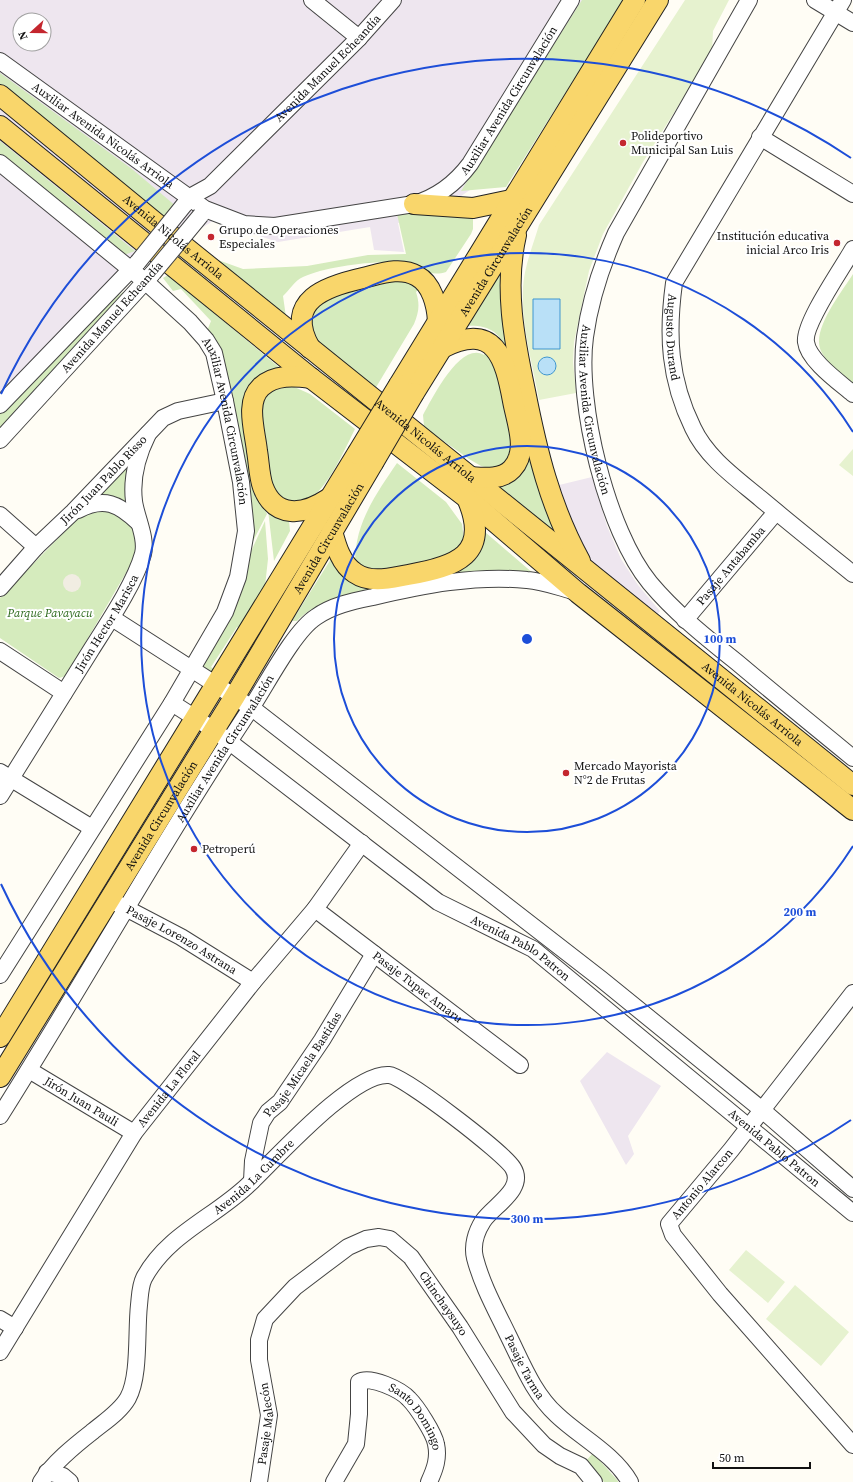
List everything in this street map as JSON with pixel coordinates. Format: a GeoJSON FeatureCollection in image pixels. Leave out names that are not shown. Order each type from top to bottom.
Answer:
{"type":"FeatureCollection","features":[{"type":"Feature","properties":{"kind":"main road","name":"Avenida Circunvalación"},"geometry":{"type":"LineString","coordinates":[[0,1077],[110,899],[222,736],[235,696],[332,531],[365,458],[407,389],[438,321],[511,200],[636,0]]}},
{"type":"Feature","properties":{"kind":"main road","name":"Avenida Circunvalación"},"geometry":{"type":"LineString","coordinates":[[407,389],[442,348],[658,0]]}},
{"type":"Feature","properties":{"kind":"main road","name":"Avenida Nicolás Arriola"},"geometry":{"type":"LineString","coordinates":[[0,95],[310,348],[850,781]]}},
{"type":"Feature","properties":{"kind":"main road","name":"Avenida Nicolás Arriola"},"geometry":{"type":"LineString","coordinates":[[0,126],[311,378],[467,498],[578,593],[853,810]]}},
{"type":"Feature","properties":{"kind":"main road"},"geometry":{"type":"LineString","coordinates":[[414,204],[472,208],[511,200]]}},
{"type":"Feature","properties":{"kind":"main road"},"geometry":{"type":"LineString","coordinates":[[521,219],[513,247],[510,288],[513,326],[519,360],[536,449],[546,486],[565,531],[584,568]]}},
{"type":"Feature","properties":{"kind":"main road"},"geometry":{"type":"LineString","coordinates":[[310,348],[306,340],[302,324],[304,312],[312,298],[331,286],[388,272],[411,273],[418,276],[434,300],[438,321]]}},
{"type":"Feature","properties":{"kind":"main road"},"geometry":{"type":"LineString","coordinates":[[442,348],[465,339],[482,340],[497,352],[508,372],[521,441],[518,458],[513,468],[505,474],[493,478],[471,477]]}},
{"type":"Feature","properties":{"kind":"main road"},"geometry":{"type":"LineString","coordinates":[[311,378],[289,377],[272,380],[261,387],[254,398],[252,410],[261,480],[270,500],[282,509],[296,511],[312,508],[328,499]]}},
{"type":"Feature","properties":{"kind":"main road","name":"Avenida Circunvalación"},"geometry":{"type":"LineString","coordinates":[[0,1037],[328,499],[365,458]]}},
{"type":"Feature","properties":{"kind":"main road"},"geometry":{"type":"LineString","coordinates":[[332,531],[337,549],[345,564],[354,573],[362,577],[382,579],[442,568],[454,563],[465,554],[474,538],[474,519],[467,498]]}},
{"type":"Feature","properties":{"kind":"street"},"geometry":{"type":"LineString","coordinates":[[312,0],[359,38]]}},
{"type":"Feature","properties":{"kind":"street","name":"Avenida Manuel Echeandía"},"geometry":{"type":"LineString","coordinates":[[0,405],[134,266],[187,201],[210,186],[359,38],[393,0]]}},
{"type":"Feature","properties":{"kind":"street","name":"Auxiliar Avenida Circunvalación"},"geometry":{"type":"LineString","coordinates":[[203,212],[244,224],[275,226],[414,204],[435,196],[454,183],[463,174],[571,0]]}},
{"type":"Feature","properties":{"kind":"street","name":"Auxiliar Avenida Circunvalación"},"geometry":{"type":"LineString","coordinates":[[685,620],[649,582],[632,556],[614,514],[601,472],[590,426],[584,380],[585,338],[596,279],[616,233],[749,0]]}},
{"type":"Feature","properties":{"kind":"street"},"geometry":{"type":"LineString","coordinates":[[815,0],[839,6],[853,23]]}},
{"type":"Feature","properties":{"kind":"street","name":"Augusto Durand"},"geometry":{"type":"LineString","coordinates":[[839,6],[674,283],[669,320],[671,354],[677,387],[693,429],[719,464],[853,574]]}},
{"type":"Feature","properties":{"kind":"street","name":"Auxiliar Avenida Nicolás Arriola"},"geometry":{"type":"LineString","coordinates":[[0,62],[203,212]]}},
{"type":"Feature","properties":{"kind":"street"},"geometry":{"type":"LineString","coordinates":[[760,137],[853,194]]}},
{"type":"Feature","properties":{"kind":"street"},"geometry":{"type":"LineString","coordinates":[[0,163],[149,278]]}},
{"type":"Feature","properties":{"kind":"street","name":"Avenida Manuel Echeandía"},"geometry":{"type":"LineString","coordinates":[[0,440],[149,278],[203,212],[210,186]]}},
{"type":"Feature","properties":{"kind":"street"},"geometry":{"type":"LineString","coordinates":[[853,249],[811,321],[806,342],[814,359],[853,394]]}},
{"type":"Feature","properties":{"kind":"street","name":"Auxiliar Avenida Circunvalación"},"geometry":{"type":"LineString","coordinates":[[0,975],[172,703],[225,612],[238,576],[246,531],[241,482],[226,401],[214,354],[206,340],[149,278]]}},
{"type":"Feature","properties":{"kind":"street","name":"Jirón Juan Pablo Risso"},"geometry":{"type":"LineString","coordinates":[[0,588],[36,548],[73,512],[163,418],[178,411],[226,401]]}},
{"type":"Feature","properties":{"kind":"street","name":"Jirón Hector Marisca"},"geometry":{"type":"LineString","coordinates":[[0,796],[5,776],[64,693],[112,618],[138,567],[144,552],[134,500],[134,479],[139,454],[148,434]]}},
{"type":"Feature","properties":{"kind":"street"},"geometry":{"type":"LineString","coordinates":[[73,512],[88,504],[100,502],[113,504],[125,510],[139,524]]}},
{"type":"Feature","properties":{"kind":"street","name":"Pasaje Antabamba"},"geometry":{"type":"LineString","coordinates":[[685,620],[776,512]]}},
{"type":"Feature","properties":{"kind":"street"},"geometry":{"type":"LineString","coordinates":[[0,515],[36,548]]}},
{"type":"Feature","properties":{"kind":"street","name":"Auxiliar Avenida Circunvalación"},"geometry":{"type":"LineString","coordinates":[[0,1116],[127,909],[222,736],[252,708],[290,647],[313,618],[326,610],[390,593],[476,579],[503,578],[530,580],[578,593]]}},
{"type":"Feature","properties":{"kind":"street","name":"Avenida Pablo Patron"},"geometry":{"type":"LineString","coordinates":[[112,618],[124,627],[192,668],[252,708],[595,974],[761,1109],[853,1189]]}},
{"type":"Feature","properties":{"kind":"street"},"geometry":{"type":"LineString","coordinates":[[685,620],[853,758]]}},
{"type":"Feature","properties":{"kind":"street"},"geometry":{"type":"LineString","coordinates":[[0,651],[64,693]]}},
{"type":"Feature","properties":{"kind":"street","name":"Avenida Pablo Patron"},"geometry":{"type":"LineString","coordinates":[[172,703],[222,736],[438,902],[533,949],[853,1213]]}},
{"type":"Feature","properties":{"kind":"street"},"geometry":{"type":"LineString","coordinates":[[5,776],[92,828]]}},
{"type":"Feature","properties":{"kind":"street","name":"Avenida La Floral"},"geometry":{"type":"LineString","coordinates":[[0,1352],[134,1133],[253,982],[315,909],[362,843]]}},
{"type":"Feature","properties":{"kind":"street","name":"Pasaje Lorenzo Astrana"},"geometry":{"type":"LineString","coordinates":[[110,899],[181,937],[253,982]]}},
{"type":"Feature","properties":{"kind":"street","name":"Pasaje Tupac Amaru"},"geometry":{"type":"LineString","coordinates":[[315,909],[520,1065]]}},
{"type":"Feature","properties":{"kind":"street","name":"Pasaje Micaela Bastidas"},"geometry":{"type":"LineString","coordinates":[[252,1181],[253,1161],[261,1123],[268,1112],[280,1102],[297,1077],[342,1009],[374,954]]}},
{"type":"Feature","properties":{"kind":"street","name":"Antonio Alarcon"},"geometry":{"type":"LineString","coordinates":[[853,993],[748,1127],[669,1224],[673,1235],[720,1294],[853,1445]]}},
{"type":"Feature","properties":{"kind":"street","name":"Jirón Juan Pauli"},"geometry":{"type":"LineString","coordinates":[[29,1070],[134,1133]]}},
{"type":"Feature","properties":{"kind":"street","name":"Avenida La Cumbre"},"geometry":{"type":"LineString","coordinates":[[44,1477],[127,1400],[136,1376],[136,1328],[142,1281],[162,1251],[252,1181],[278,1154],[342,1097],[368,1081],[389,1075],[399,1078],[414,1087],[498,1152],[512,1167],[516,1177],[515,1186],[483,1222]]}},
{"type":"Feature","properties":{"kind":"street","name":"Pasaje Tarma"},"geometry":{"type":"LineString","coordinates":[[483,1222],[474,1243],[475,1256],[489,1296],[530,1381],[556,1414],[607,1456],[630,1482]]}},
{"type":"Feature","properties":{"kind":"street","name":"Chinchaysuyo"},"geometry":{"type":"LineString","coordinates":[[265,1318],[294,1287],[348,1248],[366,1239],[379,1237],[390,1239],[411,1257],[426,1277],[460,1327],[513,1412],[544,1445],[560,1456],[581,1466],[594,1482]]}},
{"type":"Feature","properties":{"kind":"street","name":"Pasaje Malecón"},"geometry":{"type":"LineString","coordinates":[[259,1482],[269,1415],[259,1360],[259,1340],[265,1318]]}},
{"type":"Feature","properties":{"kind":"street"},"geometry":{"type":"LineString","coordinates":[[0,1319],[15,1328]]}},
{"type":"Feature","properties":{"kind":"street","name":"Santo Domingo"},"geometry":{"type":"LineString","coordinates":[[334,1482],[356,1444],[359,1414],[359,1382],[369,1378],[378,1381],[408,1398],[436,1442],[438,1462],[429,1482]]}},
{"type":"Feature","properties":{"kind":"street"},"geometry":{"type":"LineString","coordinates":[[44,1477],[63,1476],[70,1482]]}},
{"type":"Feature","properties":{"kind":"shaded area"},"geometry":{"type":"Polygon","coordinates":[[[0,0],[600,0],[501,168],[430,218],[398,223],[404,252],[374,250],[370,227],[278,242],[213,221],[107,286],[0,396],[0,0]]]}},
{"type":"Feature","properties":{"kind":"shaded area"},"geometry":{"type":"Polygon","coordinates":[[[592,477],[607,526],[621,559],[638,585],[660,611],[655,618],[589,564],[551,487],[592,477]]]}},
{"type":"Feature","properties":{"kind":"shaded area"},"geometry":{"type":"Polygon","coordinates":[[[72,574],[78,577],[81,583],[78,589],[72,592],[66,589],[63,583],[66,577],[72,574]]]}},
{"type":"Feature","properties":{"kind":"shaded area"},"geometry":{"type":"Polygon","coordinates":[[[607,1052],[661,1086],[628,1136],[634,1154],[626,1165],[580,1081],[607,1052]]]}},
{"type":"Feature","properties":{"kind":"green space"},"geometry":{"type":"Polygon","coordinates":[[[582,0],[624,0],[506,187],[461,191],[582,0]]]}},
{"type":"Feature","properties":{"kind":"green space","name":"Polideportivo Municipal San Luis"},"geometry":{"type":"Polygon","coordinates":[[[685,0],[729,0],[713,31],[712,52],[643,162],[603,234],[589,271],[574,342],[573,362],[576,393],[539,400],[524,318],[523,283],[539,225],[685,0]]]}},
{"type":"Feature","properties":{"kind":"green space"},"geometry":{"type":"Polygon","coordinates":[[[0,73],[132,169],[177,207],[166,222],[0,86],[0,73]]]}},
{"type":"Feature","properties":{"kind":"green space"},"geometry":{"type":"Polygon","coordinates":[[[0,141],[135,251],[124,255],[0,155],[0,141]]]}},
{"type":"Feature","properties":{"kind":"green space"},"geometry":{"type":"Polygon","coordinates":[[[418,211],[473,218],[473,229],[471,234],[446,272],[433,273],[405,264],[389,262],[350,265],[312,273],[300,278],[283,296],[286,317],[207,256],[243,269],[307,266],[368,255],[406,254],[397,214],[418,211]]]}},
{"type":"Feature","properties":{"kind":"green space"},"geometry":{"type":"Polygon","coordinates":[[[508,252],[511,356],[502,340],[492,331],[480,326],[462,326],[508,252]]]}},
{"type":"Feature","properties":{"kind":"green space"},"geometry":{"type":"Polygon","coordinates":[[[853,274],[853,383],[836,370],[829,362],[822,353],[819,344],[820,334],[828,312],[853,274]]]}},
{"type":"Feature","properties":{"kind":"green space"},"geometry":{"type":"Polygon","coordinates":[[[168,275],[280,368],[257,377],[251,386],[260,499],[267,514],[247,553],[207,331],[211,321],[181,289],[173,291],[163,278],[168,275]]]}},
{"type":"Feature","properties":{"kind":"green space"},"geometry":{"type":"Polygon","coordinates":[[[410,279],[418,290],[416,292],[418,300],[417,316],[414,324],[375,389],[316,340],[310,328],[313,306],[337,289],[410,279]]]}},
{"type":"Feature","properties":{"kind":"green space"},"geometry":{"type":"Polygon","coordinates":[[[123,292],[126,293],[0,435],[0,414],[116,297],[123,292]]]}},
{"type":"Feature","properties":{"kind":"green space"},"geometry":{"type":"Polygon","coordinates":[[[488,350],[497,359],[513,448],[505,463],[494,468],[481,466],[428,430],[424,426],[423,415],[440,385],[457,364],[466,356],[475,353],[484,355],[488,350]]]}},
{"type":"Feature","properties":{"kind":"green space"},"geometry":{"type":"Polygon","coordinates":[[[290,385],[310,394],[355,429],[337,465],[319,491],[313,496],[299,501],[283,500],[273,488],[258,418],[264,395],[270,389],[290,385]]]}},
{"type":"Feature","properties":{"kind":"green space"},"geometry":{"type":"Polygon","coordinates":[[[527,432],[556,529],[553,531],[498,487],[509,483],[521,473],[526,460],[527,432]]]}},
{"type":"Feature","properties":{"kind":"green space"},"geometry":{"type":"Polygon","coordinates":[[[853,449],[853,476],[839,465],[853,449]]]}},
{"type":"Feature","properties":{"kind":"green space"},"geometry":{"type":"Polygon","coordinates":[[[129,463],[133,511],[97,497],[129,463]]]}},
{"type":"Feature","properties":{"kind":"green space"},"geometry":{"type":"Polygon","coordinates":[[[397,463],[446,502],[462,524],[464,539],[459,550],[426,566],[367,570],[355,562],[359,534],[374,498],[397,463]]]}},
{"type":"Feature","properties":{"kind":"green space","name":"Parque Pavayacu"},"geometry":{"type":"Polygon","coordinates":[[[90,510],[113,511],[132,523],[138,544],[134,559],[66,676],[59,678],[0,638],[0,598],[76,520],[90,510]]]}},
{"type":"Feature","properties":{"kind":"green space"},"geometry":{"type":"Polygon","coordinates":[[[268,510],[280,518],[289,521],[290,531],[274,561],[268,510]]]}},
{"type":"Feature","properties":{"kind":"green space"},"geometry":{"type":"Polygon","coordinates":[[[265,521],[268,559],[264,595],[242,630],[237,627],[211,667],[217,671],[213,678],[197,668],[265,521]]]}},
{"type":"Feature","properties":{"kind":"green space"},"geometry":{"type":"Polygon","coordinates":[[[485,532],[534,574],[427,580],[485,532]]]}},
{"type":"Feature","properties":{"kind":"green space"},"geometry":{"type":"Polygon","coordinates":[[[331,559],[337,569],[377,587],[345,596],[313,608],[297,621],[292,621],[331,559]]]}},
{"type":"Feature","properties":{"kind":"green space"},"geometry":{"type":"Polygon","coordinates":[[[746,1250],[785,1282],[768,1303],[729,1270],[746,1250]]]}},
{"type":"Feature","properties":{"kind":"green space"},"geometry":{"type":"Polygon","coordinates":[[[795,1285],[849,1332],[821,1366],[766,1319],[795,1285]]]}},
{"type":"Feature","properties":{"kind":"green space"},"geometry":{"type":"Polygon","coordinates":[[[593,1453],[618,1482],[604,1482],[584,1463],[593,1453]]]}},
{"type":"Feature","properties":{"kind":"water"},"geometry":{"type":"Polygon","coordinates":[[[533,299],[560,299],[560,349],[533,349],[533,299]]]}},
{"type":"Feature","properties":{"kind":"water"},"geometry":{"type":"Polygon","coordinates":[[[547,357],[553,360],[556,366],[553,372],[547,375],[541,372],[538,366],[541,360],[547,357]]]}},
{"type":"Feature","properties":{"kind":"place","name":"Polideportivo Municipal San Luis"},"geometry":{"type":"Point","coordinates":[623,143]}},
{"type":"Feature","properties":{"kind":"place","name":"Grupo de Operaciones Especiales"},"geometry":{"type":"Point","coordinates":[211,237]}},
{"type":"Feature","properties":{"kind":"place","name":"Institución educativa inicial Arco Iris"},"geometry":{"type":"Point","coordinates":[837,243]}},
{"type":"Feature","properties":{"kind":"place","name":"Mercado Mayorista N°2 de Frutas"},"geometry":{"type":"Point","coordinates":[566,773]}},
{"type":"Feature","properties":{"kind":"place","name":"Petroperú"},"geometry":{"type":"Point","coordinates":[194,849]}}]}
